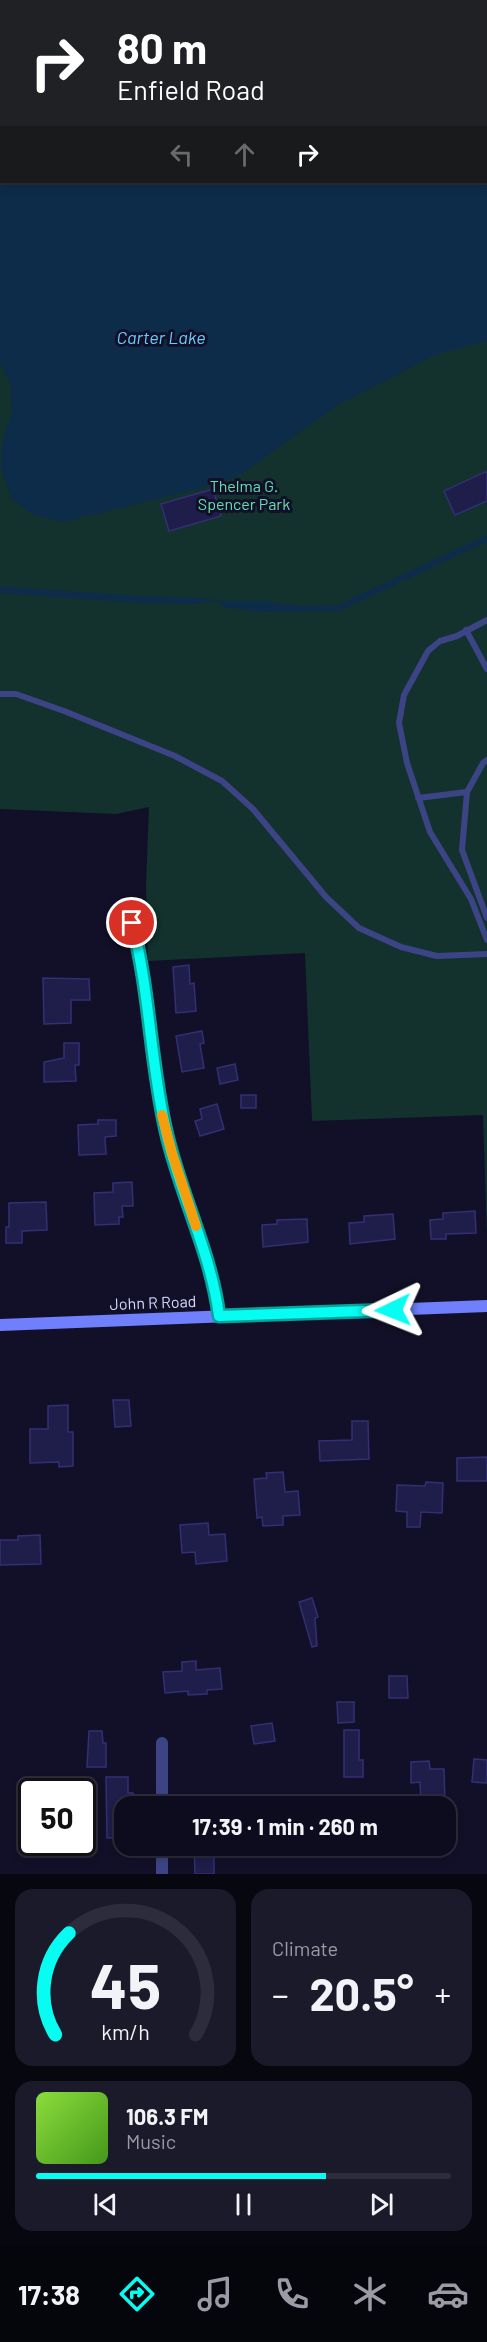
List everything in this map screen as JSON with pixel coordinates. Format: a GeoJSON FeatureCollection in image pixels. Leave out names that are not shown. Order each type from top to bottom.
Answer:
{"type":"FeatureCollection","features":[{"type":"Feature","properties":{"kind":"main road","name":"John R Road"},"geometry":{"type":"LineString","coordinates":[[0,1325],[487,1306]]}},
{"type":"Feature","properties":{"kind":"street"},"geometry":{"type":"LineString","coordinates":[[132,923],[143,972],[157,1087],[166,1133],[212,1273],[219,1316]]}},
{"type":"Feature","properties":{"kind":"street"},"geometry":{"type":"LineString","coordinates":[[162,1743],[162,1796]]}},
{"type":"Feature","properties":{"kind":"street"},"geometry":{"type":"LineString","coordinates":[[162,1856],[162,1874]]}},
{"type":"Feature","properties":{"kind":"lane"},"geometry":{"type":"LineString","coordinates":[[487,620],[457,636],[440,641],[428,651],[404,695],[399,723],[406,763],[430,832],[471,899],[487,940]]}},
{"type":"Feature","properties":{"kind":"lane"},"geometry":{"type":"LineString","coordinates":[[466,630],[487,669]]}},
{"type":"Feature","properties":{"kind":"lane"},"geometry":{"type":"LineString","coordinates":[[0,694],[16,694],[64,711],[174,756],[222,781],[253,809],[326,897],[359,928],[401,948],[437,956],[487,954]]}},
{"type":"Feature","properties":{"kind":"lane"},"geometry":{"type":"LineString","coordinates":[[487,760],[483,763],[467,792],[462,850],[487,918]]}},
{"type":"Feature","properties":{"kind":"lane"},"geometry":{"type":"LineString","coordinates":[[418,798],[467,792]]}},
{"type":"Feature","properties":{"kind":"green space","name":"Thelma G. Spencer Park"},"geometry":{"type":"Polygon","coordinates":[[[0,183],[487,183],[487,1237],[483,1115],[312,1121],[305,953],[148,961],[146,886],[149,807],[116,814],[0,809],[0,183]]]}},
{"type":"Feature","properties":{"kind":"water","name":"Carter Lake"},"geometry":{"type":"Polygon","coordinates":[[[0,183],[487,183],[487,341],[435,355],[336,406],[242,474],[218,484],[63,522],[35,515],[12,500],[1,469],[2,444],[12,413],[10,383],[0,363],[0,183]]]}},
{"type":"Feature","properties":{"kind":"water"},"geometry":{"type":"Polygon","coordinates":[[[487,535],[487,542],[339,611],[263,612],[223,607],[221,603],[207,601],[200,604],[138,603],[0,593],[0,586],[139,596],[204,598],[221,601],[265,601],[302,606],[337,605],[487,535]]]}},
{"type":"Feature","properties":{"kind":"building"},"geometry":{"type":"Polygon","coordinates":[[[487,471],[487,501],[455,515],[444,491],[487,471]]]}},
{"type":"Feature","properties":{"kind":"building"},"geometry":{"type":"Polygon","coordinates":[[[213,489],[221,516],[169,531],[161,504],[213,489]]]}},
{"type":"Feature","properties":{"kind":"building"},"geometry":{"type":"Polygon","coordinates":[[[189,965],[190,984],[194,983],[196,1011],[176,1013],[173,967],[189,965]]]}},
{"type":"Feature","properties":{"kind":"building"},"geometry":{"type":"Polygon","coordinates":[[[43,978],[89,979],[90,1000],[71,1000],[71,1023],[44,1024],[43,978]]]}},
{"type":"Feature","properties":{"kind":"building"},"geometry":{"type":"Polygon","coordinates":[[[202,1031],[204,1043],[200,1044],[204,1068],[182,1072],[176,1036],[202,1031]]]}},
{"type":"Feature","properties":{"kind":"building"},"geometry":{"type":"Polygon","coordinates":[[[64,1043],[79,1043],[79,1065],[75,1065],[76,1081],[44,1082],[44,1062],[64,1058],[64,1043]]]}},
{"type":"Feature","properties":{"kind":"building"},"geometry":{"type":"Polygon","coordinates":[[[235,1064],[238,1080],[220,1084],[217,1068],[235,1064]]]}},
{"type":"Feature","properties":{"kind":"building"},"geometry":{"type":"Polygon","coordinates":[[[241,1095],[256,1095],[256,1108],[241,1108],[241,1095]]]}},
{"type":"Feature","properties":{"kind":"building"},"geometry":{"type":"Polygon","coordinates":[[[217,1104],[224,1129],[200,1136],[195,1121],[202,1119],[200,1109],[217,1104]]]}},
{"type":"Feature","properties":{"kind":"building"},"geometry":{"type":"Polygon","coordinates":[[[98,1120],[116,1120],[116,1136],[105,1137],[106,1154],[79,1155],[78,1125],[98,1124],[98,1120]]]}},
{"type":"Feature","properties":{"kind":"building"},"geometry":{"type":"Polygon","coordinates":[[[132,1182],[133,1206],[122,1206],[123,1217],[119,1217],[119,1224],[95,1225],[94,1193],[113,1192],[113,1183],[132,1182]]]}},
{"type":"Feature","properties":{"kind":"building"},"geometry":{"type":"Polygon","coordinates":[[[46,1202],[47,1230],[22,1231],[22,1243],[6,1243],[9,1203],[46,1202]]]}},
{"type":"Feature","properties":{"kind":"building"},"geometry":{"type":"Polygon","coordinates":[[[475,1211],[476,1233],[446,1234],[446,1239],[431,1239],[430,1220],[443,1219],[443,1213],[475,1211]]]}},
{"type":"Feature","properties":{"kind":"building"},"geometry":{"type":"Polygon","coordinates":[[[393,1214],[395,1239],[350,1244],[349,1223],[364,1222],[364,1216],[393,1214]]]}},
{"type":"Feature","properties":{"kind":"building"},"geometry":{"type":"Polygon","coordinates":[[[307,1219],[308,1242],[263,1247],[262,1225],[277,1224],[277,1220],[307,1219]]]}},
{"type":"Feature","properties":{"kind":"building"},"geometry":{"type":"Polygon","coordinates":[[[113,1400],[129,1400],[131,1426],[115,1427],[113,1400]]]}},
{"type":"Feature","properties":{"kind":"building"},"geometry":{"type":"Polygon","coordinates":[[[68,1405],[68,1432],[73,1432],[73,1466],[59,1467],[59,1462],[30,1463],[30,1429],[48,1429],[48,1406],[68,1405]]]}},
{"type":"Feature","properties":{"kind":"building"},"geometry":{"type":"Polygon","coordinates":[[[352,1421],[368,1421],[369,1459],[320,1461],[319,1441],[352,1440],[352,1421]]]}},
{"type":"Feature","properties":{"kind":"building"},"geometry":{"type":"Polygon","coordinates":[[[487,1457],[487,1481],[457,1481],[457,1458],[487,1457]]]}},
{"type":"Feature","properties":{"kind":"building"},"geometry":{"type":"Polygon","coordinates":[[[283,1472],[285,1492],[298,1491],[300,1515],[283,1516],[283,1525],[263,1526],[262,1517],[257,1518],[254,1479],[267,1478],[266,1473],[283,1472]]]}},
{"type":"Feature","properties":{"kind":"building"},"geometry":{"type":"Polygon","coordinates":[[[426,1482],[443,1483],[442,1513],[421,1512],[420,1527],[407,1527],[407,1512],[396,1511],[397,1485],[425,1486],[426,1482]]]}},
{"type":"Feature","properties":{"kind":"building"},"geometry":{"type":"Polygon","coordinates":[[[208,1523],[209,1535],[225,1534],[227,1561],[196,1564],[195,1552],[182,1553],[180,1525],[208,1523]]]}},
{"type":"Feature","properties":{"kind":"building"},"geometry":{"type":"Polygon","coordinates":[[[40,1535],[41,1564],[0,1565],[0,1540],[18,1540],[18,1536],[40,1535]]]}},
{"type":"Feature","properties":{"kind":"building"},"geometry":{"type":"Polygon","coordinates":[[[312,1598],[318,1617],[315,1618],[317,1646],[312,1647],[299,1602],[312,1598]]]}},
{"type":"Feature","properties":{"kind":"building"},"geometry":{"type":"Polygon","coordinates":[[[196,1661],[196,1670],[220,1668],[222,1689],[207,1690],[207,1694],[188,1695],[188,1691],[165,1693],[163,1672],[182,1671],[182,1662],[196,1661]]]}},
{"type":"Feature","properties":{"kind":"building"},"geometry":{"type":"Polygon","coordinates":[[[389,1676],[407,1676],[408,1698],[389,1698],[389,1676]]]}},
{"type":"Feature","properties":{"kind":"building"},"geometry":{"type":"Polygon","coordinates":[[[337,1702],[354,1702],[354,1722],[338,1723],[337,1702]]]}},
{"type":"Feature","properties":{"kind":"building"},"geometry":{"type":"Polygon","coordinates":[[[272,1723],[275,1741],[254,1744],[251,1726],[272,1723]]]}},
{"type":"Feature","properties":{"kind":"building"},"geometry":{"type":"Polygon","coordinates":[[[344,1730],[359,1730],[359,1760],[363,1760],[363,1777],[344,1777],[344,1730]]]}},
{"type":"Feature","properties":{"kind":"building"},"geometry":{"type":"Polygon","coordinates":[[[89,1731],[102,1731],[103,1743],[106,1743],[106,1767],[87,1767],[89,1731]]]}},
{"type":"Feature","properties":{"kind":"building"},"geometry":{"type":"Polygon","coordinates":[[[474,1759],[487,1760],[487,1783],[472,1782],[474,1759]]]}},
{"type":"Feature","properties":{"kind":"building"},"geometry":{"type":"Polygon","coordinates":[[[429,1761],[430,1769],[444,1769],[445,1796],[421,1796],[420,1782],[411,1783],[411,1762],[429,1761]]]}},
{"type":"Feature","properties":{"kind":"building"},"geometry":{"type":"Polygon","coordinates":[[[106,1777],[128,1777],[128,1793],[133,1793],[133,1796],[114,1796],[114,1838],[107,1838],[106,1777]]]}},
{"type":"Feature","properties":{"kind":"building"},"geometry":{"type":"Polygon","coordinates":[[[194,1856],[214,1856],[214,1874],[195,1874],[194,1856]]]}},
{"type":"Feature","properties":{"kind":"slow traffic"},"geometry":{"type":"LineString","coordinates":[[162,1115],[196,1226]]}},
{"type":"Feature","properties":{"kind":"route"},"geometry":{"type":"LineString","coordinates":[[132,923],[143,972],[157,1087],[166,1133],[212,1273],[219,1316],[393,1310]]}}]}
